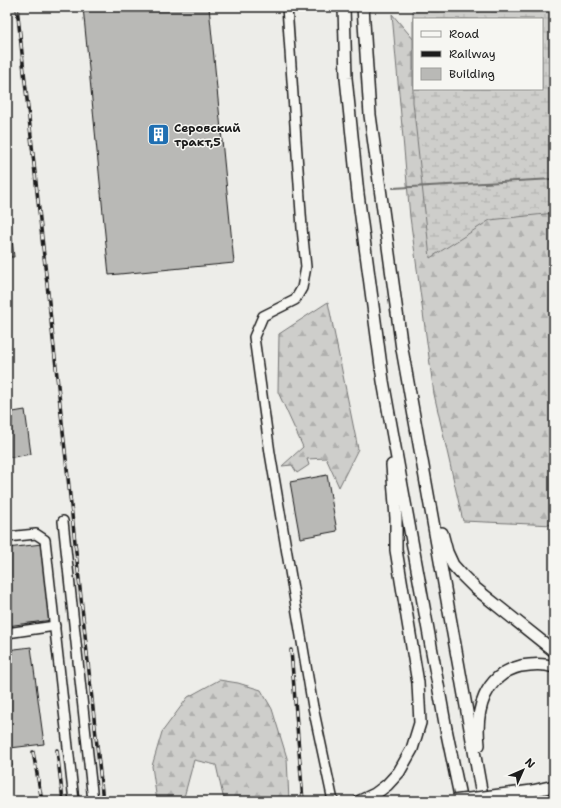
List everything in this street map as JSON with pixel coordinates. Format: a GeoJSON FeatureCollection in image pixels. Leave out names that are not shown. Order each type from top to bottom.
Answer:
{"type":"FeatureCollection","features":[{"type":"Feature","properties":{"kind":"main road"},"geometry":{"type":"LineString","coordinates":[[344,7],[346,78],[358,194],[383,381],[396,518],[396,550],[418,683],[420,722],[412,749],[399,772],[387,785],[375,794],[360,801]]}},
{"type":"Feature","properties":{"kind":"main road"},"geometry":{"type":"LineString","coordinates":[[363,7],[370,115],[384,227],[402,349],[425,470],[483,801]]}},
{"type":"Feature","properties":{"kind":"main road"},"geometry":{"type":"LineString","coordinates":[[383,381],[446,729],[461,801]]}},
{"type":"Feature","properties":{"kind":"main road"},"geometry":{"type":"LineString","coordinates":[[425,470],[447,552],[453,565],[475,588],[554,651]]}},
{"type":"Feature","properties":{"kind":"main road"},"geometry":{"type":"LineString","coordinates":[[486,801],[478,731],[484,694],[495,680],[513,668],[538,664],[554,667]]}},
{"type":"Feature","properties":{"kind":"main road"},"geometry":{"type":"LineString","coordinates":[[453,801],[532,791],[554,786]]}},
{"type":"Feature","properties":{"kind":"lane"},"geometry":{"type":"LineString","coordinates":[[287,7],[302,228],[306,266],[302,288],[295,300],[263,316],[254,337],[270,453],[313,707],[333,801]]}},
{"type":"Feature","properties":{"kind":"lane"},"geometry":{"type":"LineString","coordinates":[[63,521],[93,801]]}},
{"type":"Feature","properties":{"kind":"lane"},"geometry":{"type":"LineString","coordinates":[[7,536],[36,534],[45,540],[74,801]]}},
{"type":"Feature","properties":{"kind":"lane"},"geometry":{"type":"LineString","coordinates":[[7,633],[55,626]]}},
{"type":"Feature","properties":{"kind":"green space"},"geometry":{"type":"Polygon","coordinates":[[[413,7],[554,7],[554,213],[490,220],[430,258],[413,102],[413,90],[543,90],[543,18],[413,18],[413,7]]]}},
{"type":"Feature","properties":{"kind":"green space"},"geometry":{"type":"Polygon","coordinates":[[[392,14],[413,39],[413,90],[416,90],[554,175],[554,525],[463,521],[434,394],[410,217],[392,14]]]}},
{"type":"Feature","properties":{"kind":"green space"},"geometry":{"type":"Polygon","coordinates":[[[328,302],[358,449],[339,487],[326,458],[307,459],[309,465],[297,473],[292,465],[282,466],[303,447],[278,392],[279,334],[328,302]]]}},
{"type":"Feature","properties":{"kind":"green space"},"geometry":{"type":"Polygon","coordinates":[[[219,680],[238,683],[261,690],[272,709],[287,758],[289,801],[236,801],[223,796],[216,765],[194,760],[183,801],[157,801],[152,766],[162,732],[188,697],[219,680]]]}},
{"type":"Feature","properties":{"kind":"building","name":"Серовский тракт,5"},"geometry":{"type":"Polygon","coordinates":[[[83,7],[209,7],[234,263],[109,275],[83,7]]]}},
{"type":"Feature","properties":{"kind":"building"},"geometry":{"type":"Polygon","coordinates":[[[7,193],[14,257],[7,257],[7,193]]]}},
{"type":"Feature","properties":{"kind":"building"},"geometry":{"type":"Polygon","coordinates":[[[25,410],[31,454],[7,458],[7,413],[25,410]]]}},
{"type":"Feature","properties":{"kind":"building"},"geometry":{"type":"Polygon","coordinates":[[[327,475],[337,531],[300,538],[290,482],[327,475]]]}},
{"type":"Feature","properties":{"kind":"building"},"geometry":{"type":"Polygon","coordinates":[[[42,544],[52,620],[7,626],[7,548],[42,544]]]}},
{"type":"Feature","properties":{"kind":"building"},"geometry":{"type":"Polygon","coordinates":[[[31,647],[44,744],[10,748],[12,766],[7,767],[7,650],[31,647]]]}},
{"type":"Feature","properties":{"kind":"waterway"},"geometry":{"type":"LineString","coordinates":[[393,188],[554,179]]}},
{"type":"Feature","properties":{"kind":"railway"},"geometry":{"type":"LineString","coordinates":[[17,7],[103,801]]}},
{"type":"Feature","properties":{"kind":"railway"},"geometry":{"type":"LineString","coordinates":[[291,650],[303,801]]}},
{"type":"Feature","properties":{"kind":"railway"},"geometry":{"type":"LineString","coordinates":[[57,750],[63,801]]}},
{"type":"Feature","properties":{"kind":"railway"},"geometry":{"type":"LineString","coordinates":[[33,752],[42,801]]}},
{"type":"Feature","properties":{"kind":"place","name":"Серовский тракт,5"},"geometry":{"type":"Point","coordinates":[158,135]}}]}
